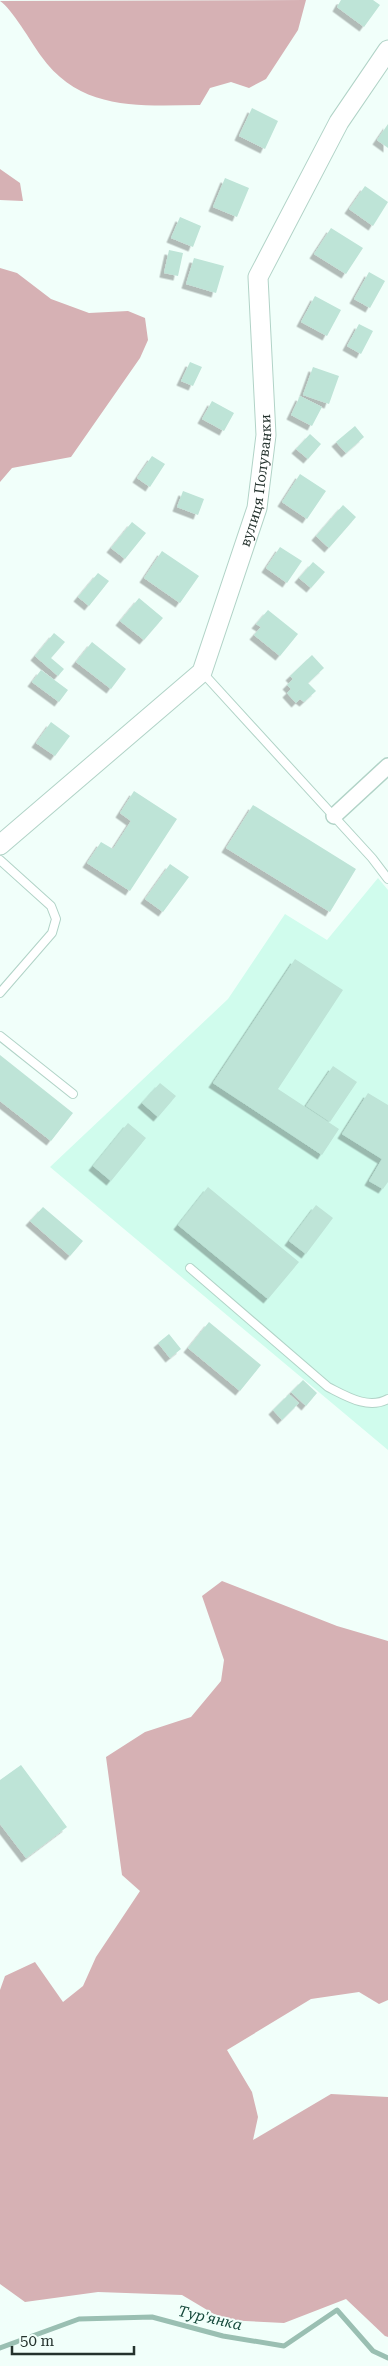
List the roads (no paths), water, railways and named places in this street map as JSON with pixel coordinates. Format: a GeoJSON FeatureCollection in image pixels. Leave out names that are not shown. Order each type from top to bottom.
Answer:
{"type":"FeatureCollection","features":[{"type":"Feature","properties":{"kind":"street","name":"вулиця Полуванки"},"geometry":{"type":"LineString","coordinates":[[202,672],[257,508],[266,435],[258,277],[339,122],[388,50]]}},
{"type":"Feature","properties":{"kind":"street"},"geometry":{"type":"LineString","coordinates":[[0,845],[202,672]]}},
{"type":"Feature","properties":{"kind":"street"},"geometry":{"type":"LineString","coordinates":[[334,816],[388,766]]}},
{"type":"Feature","properties":{"kind":"lane"},"geometry":{"type":"LineString","coordinates":[[202,672],[334,816],[388,879]]}},
{"type":"Feature","properties":{"kind":"lane"},"geometry":{"type":"LineString","coordinates":[[0,860],[51,906],[56,919],[52,933],[0,994]]}},
{"type":"Feature","properties":{"kind":"lane"},"geometry":{"type":"LineString","coordinates":[[0,1036],[73,1094]]}},
{"type":"Feature","properties":{"kind":"lane"},"geometry":{"type":"LineString","coordinates":[[190,1268],[328,1387],[347,1397],[366,1403],[380,1403],[388,1399]]}},
{"type":"Feature","properties":{"kind":"waterway","name":"Тур'янка"},"geometry":{"type":"LineString","coordinates":[[0,2348],[79,2319],[152,2317],[223,2336],[284,2346],[337,2310],[373,2351],[388,2358]]}}]}
